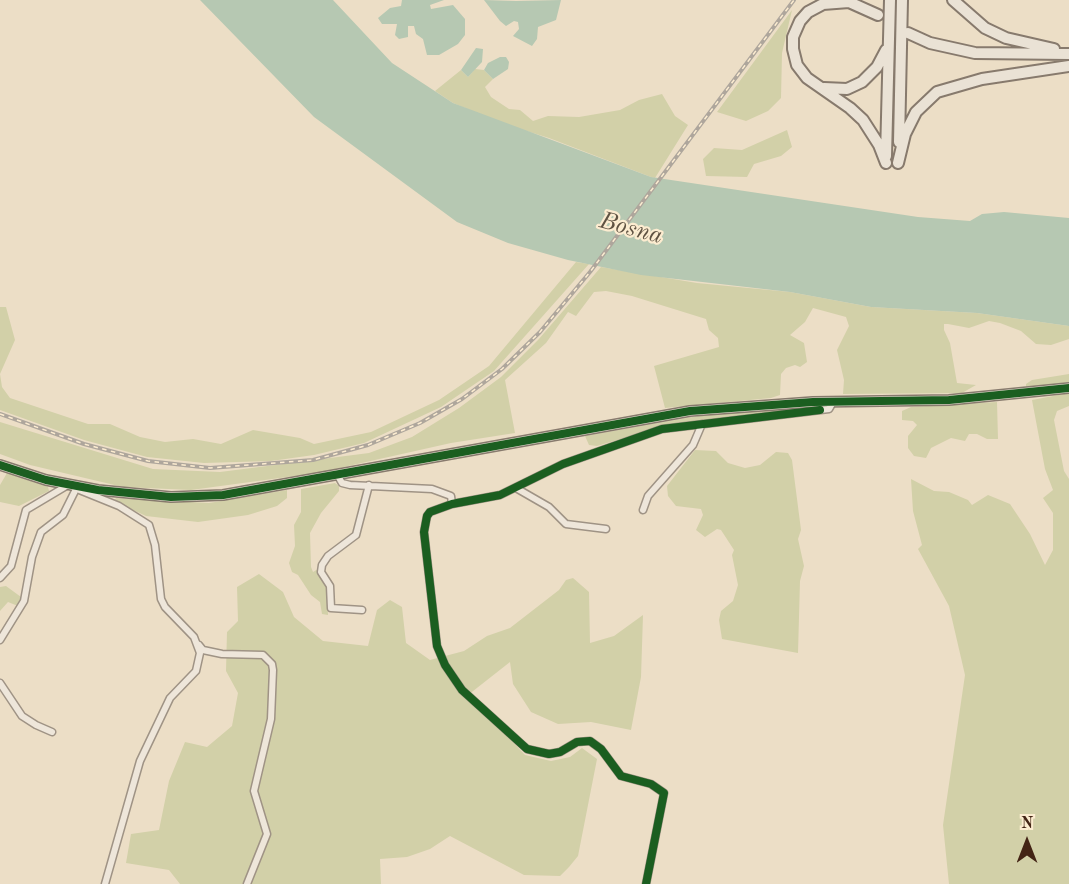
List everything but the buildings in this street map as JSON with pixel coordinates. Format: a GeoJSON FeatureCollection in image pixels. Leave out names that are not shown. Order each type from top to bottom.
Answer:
{"type":"FeatureCollection","features":[{"type":"Feature","properties":{"kind":"highway"},"geometry":{"type":"LineString","coordinates":[[878,15],[854,3],[839,1],[818,6],[804,16],[793,37],[794,54],[803,74],[863,120],[879,145],[886,163],[890,0]]}},
{"type":"Feature","properties":{"kind":"highway"},"geometry":{"type":"LineString","coordinates":[[902,0],[898,163],[905,134],[916,112],[938,92],[982,79],[1069,66]]}},
{"type":"Feature","properties":{"kind":"highway"},"geometry":{"type":"LineString","coordinates":[[953,0],[985,28],[1006,38],[1069,53]]}},
{"type":"Feature","properties":{"kind":"highway"},"geometry":{"type":"LineString","coordinates":[[819,86],[841,90],[865,80],[880,62],[889,32]]}},
{"type":"Feature","properties":{"kind":"highway"},"geometry":{"type":"LineString","coordinates":[[908,33],[930,43],[975,53],[1069,53]]}},
{"type":"Feature","properties":{"kind":"main road"},"geometry":{"type":"LineString","coordinates":[[0,465],[73,486],[131,494],[196,496],[250,491],[338,476],[690,411],[756,405],[949,400],[1069,388]]}},
{"type":"Feature","properties":{"kind":"street"},"geometry":{"type":"LineString","coordinates":[[646,884],[664,803],[661,789],[621,776],[601,749],[590,741],[583,740],[549,754],[538,754],[527,749],[462,690],[440,657],[425,524],[430,512],[469,500],[494,497],[563,464],[643,435],[675,426],[829,409],[833,402]]}},
{"type":"Feature","properties":{"kind":"street"},"geometry":{"type":"LineString","coordinates":[[643,510],[648,496],[693,445],[702,424]]}},
{"type":"Feature","properties":{"kind":"street"},"geometry":{"type":"LineString","coordinates":[[338,476],[342,483],[424,487],[469,500]]}},
{"type":"Feature","properties":{"kind":"street"},"geometry":{"type":"LineString","coordinates":[[362,610],[331,608],[330,586],[321,572],[322,565],[328,556],[356,535],[369,485]]}},
{"type":"Feature","properties":{"kind":"street"},"geometry":{"type":"LineString","coordinates":[[0,578],[10,566],[26,510],[73,486]]}},
{"type":"Feature","properties":{"kind":"street"},"geometry":{"type":"LineString","coordinates":[[0,640],[24,601],[32,557],[41,532],[63,515],[73,486]]}},
{"type":"Feature","properties":{"kind":"street"},"geometry":{"type":"LineString","coordinates":[[73,486],[119,506],[148,525],[155,545],[161,599],[165,607],[203,650],[263,656],[272,664],[271,719],[254,791],[267,834],[247,884]]}},
{"type":"Feature","properties":{"kind":"street"},"geometry":{"type":"LineString","coordinates":[[516,488],[525,490],[549,507],[566,524],[606,529]]}},
{"type":"Feature","properties":{"kind":"street"},"geometry":{"type":"LineString","coordinates":[[451,496],[452,504]]}},
{"type":"Feature","properties":{"kind":"street"},"geometry":{"type":"LineString","coordinates":[[105,884],[140,761],[170,698],[196,671],[200,653],[197,642]]}},
{"type":"Feature","properties":{"kind":"street"},"geometry":{"type":"LineString","coordinates":[[0,683],[22,716],[52,732]]}},
{"type":"Feature","properties":{"kind":"shaded area"},"geometry":{"type":"Polygon","coordinates":[[[792,10],[782,53],[781,98],[768,111],[746,121],[717,112],[792,10]]]}},
{"type":"Feature","properties":{"kind":"shaded area"},"geometry":{"type":"Polygon","coordinates":[[[475,69],[484,70],[493,79],[485,87],[491,97],[509,109],[520,110],[533,121],[548,116],[579,117],[620,110],[639,100],[662,94],[675,116],[688,125],[655,178],[651,177],[549,138],[504,124],[453,103],[435,91],[461,70],[468,77],[475,69]]]}},
{"type":"Feature","properties":{"kind":"shaded area"},"geometry":{"type":"Polygon","coordinates":[[[787,130],[792,147],[781,156],[754,164],[747,177],[706,176],[703,159],[714,148],[742,150],[787,130]]]}},
{"type":"Feature","properties":{"kind":"shaded area"},"geometry":{"type":"Polygon","coordinates":[[[576,262],[589,264],[494,371],[441,407],[364,443],[314,455],[271,461],[204,463],[147,457],[84,440],[0,410],[0,374],[2,387],[10,398],[88,424],[110,424],[140,437],[165,442],[193,439],[221,444],[253,430],[300,438],[314,444],[371,432],[439,400],[489,366],[576,262]]]}},
{"type":"Feature","properties":{"kind":"shaded area"},"geometry":{"type":"Polygon","coordinates":[[[601,267],[697,283],[790,292],[871,307],[977,313],[1069,326],[1069,339],[1051,345],[1036,344],[1021,331],[1000,323],[989,321],[969,328],[944,324],[957,383],[976,385],[962,393],[843,394],[844,380],[837,350],[849,326],[846,317],[813,308],[805,322],[790,335],[804,343],[807,362],[800,367],[795,365],[786,368],[781,374],[780,395],[771,398],[665,408],[654,366],[719,347],[718,338],[709,330],[706,319],[632,296],[606,291],[594,292],[576,316],[568,312],[546,343],[505,380],[515,433],[451,443],[317,473],[191,490],[123,487],[30,465],[0,454],[0,422],[153,469],[220,472],[369,453],[412,437],[459,408],[501,377],[538,340],[601,267]]]}},
{"type":"Feature","properties":{"kind":"shaded area"},"geometry":{"type":"Polygon","coordinates":[[[0,307],[6,307],[15,340],[0,374],[0,307]]]}},
{"type":"Feature","properties":{"kind":"shaded area"},"geometry":{"type":"Polygon","coordinates":[[[1069,374],[1069,382],[1026,388],[1026,384],[1032,380],[1069,374]]]}},
{"type":"Feature","properties":{"kind":"shaded area"},"geometry":{"type":"Polygon","coordinates":[[[1069,393],[1069,406],[1057,411],[1054,420],[1064,471],[1069,479],[1069,884],[949,884],[943,825],[965,675],[949,606],[918,549],[922,545],[913,511],[911,479],[934,491],[949,492],[968,500],[972,505],[988,495],[1010,504],[1030,534],[1045,565],[1053,550],[1053,513],[1043,498],[1053,490],[1045,469],[1032,400],[1069,393]]]}},
{"type":"Feature","properties":{"kind":"shaded area"},"geometry":{"type":"Polygon","coordinates":[[[997,402],[998,439],[987,439],[977,434],[969,434],[965,441],[951,438],[931,448],[926,458],[914,456],[908,448],[908,436],[917,425],[913,421],[902,420],[902,411],[911,407],[997,402]]]}},
{"type":"Feature","properties":{"kind":"shaded area"},"geometry":{"type":"Polygon","coordinates":[[[782,408],[784,411],[668,425],[597,446],[589,445],[585,436],[698,416],[782,408]]]}},
{"type":"Feature","properties":{"kind":"shaded area"},"geometry":{"type":"Polygon","coordinates":[[[695,450],[716,451],[728,463],[745,468],[760,465],[776,452],[788,453],[792,460],[801,530],[798,539],[804,566],[800,581],[798,653],[722,639],[719,620],[721,611],[733,601],[738,585],[732,555],[734,550],[721,530],[717,529],[705,537],[696,530],[703,515],[701,509],[676,506],[668,496],[667,486],[695,450]]]}},
{"type":"Feature","properties":{"kind":"shaded area"},"geometry":{"type":"Polygon","coordinates":[[[7,473],[48,487],[49,491],[19,506],[0,502],[0,485],[7,473]]]}},
{"type":"Feature","properties":{"kind":"shaded area"},"geometry":{"type":"Polygon","coordinates":[[[335,483],[339,486],[339,491],[321,513],[310,533],[311,567],[313,572],[318,569],[327,589],[328,615],[322,614],[320,602],[311,595],[298,575],[292,572],[289,563],[295,546],[294,525],[301,512],[301,489],[335,483]]]}},
{"type":"Feature","properties":{"kind":"shaded area"},"geometry":{"type":"Polygon","coordinates":[[[287,490],[287,498],[277,506],[248,515],[198,522],[146,516],[114,501],[116,498],[209,503],[287,490]]]}},
{"type":"Feature","properties":{"kind":"shaded area"},"geometry":{"type":"Polygon","coordinates":[[[259,574],[283,592],[294,617],[323,641],[368,646],[377,610],[390,600],[402,607],[406,643],[430,660],[464,651],[487,636],[510,628],[559,590],[566,580],[573,578],[589,592],[590,643],[614,636],[643,615],[641,677],[631,730],[591,722],[558,724],[531,712],[513,684],[510,662],[468,695],[525,755],[551,761],[570,757],[582,748],[597,759],[578,856],[569,867],[560,876],[524,875],[450,836],[430,849],[407,857],[380,859],[381,884],[180,884],[169,870],[126,863],[131,834],[159,830],[169,781],[185,742],[207,747],[232,726],[238,693],[226,671],[227,632],[238,621],[237,587],[259,574]]]}},
{"type":"Feature","properties":{"kind":"shaded area"},"geometry":{"type":"Polygon","coordinates":[[[6,586],[21,597],[18,606],[8,602],[0,611],[0,587],[6,586]]]}},
{"type":"Feature","properties":{"kind":"water","name":"Bosna"},"geometry":{"type":"Polygon","coordinates":[[[200,0],[333,0],[392,63],[453,103],[651,177],[918,217],[970,221],[982,214],[1004,212],[1069,218],[1069,326],[977,313],[871,307],[790,292],[641,275],[568,260],[508,243],[457,222],[314,117],[200,0]]]}},
{"type":"Feature","properties":{"kind":"water"},"geometry":{"type":"Polygon","coordinates":[[[402,0],[444,0],[430,5],[431,9],[453,5],[465,19],[465,35],[458,44],[439,55],[427,55],[423,39],[416,34],[414,26],[408,26],[408,37],[399,39],[395,35],[397,24],[382,24],[378,18],[390,8],[401,6],[402,0]]]}},
{"type":"Feature","properties":{"kind":"water"},"geometry":{"type":"Polygon","coordinates":[[[484,0],[561,0],[556,20],[538,27],[537,39],[532,46],[513,36],[519,29],[518,22],[514,21],[506,26],[484,0]]]}},
{"type":"Feature","properties":{"kind":"water"},"geometry":{"type":"Polygon","coordinates":[[[476,48],[483,49],[482,62],[468,77],[461,70],[476,48]]]}},
{"type":"Feature","properties":{"kind":"water"},"geometry":{"type":"Polygon","coordinates":[[[500,57],[506,57],[509,62],[508,69],[493,79],[484,70],[488,63],[500,57]]]}},
{"type":"Feature","properties":{"kind":"railway"},"geometry":{"type":"LineString","coordinates":[[0,414],[84,444],[148,461],[210,468],[313,460],[368,445],[420,423],[462,399],[502,369],[540,332],[590,272],[794,0]]}},
{"type":"Feature","properties":{"kind":"cycle path"},"geometry":{"type":"LineString","coordinates":[[0,465],[46,480],[98,490],[171,497],[223,495],[690,411],[813,402],[949,400],[1069,388]]}},
{"type":"Feature","properties":{"kind":"cycle path"},"geometry":{"type":"LineString","coordinates":[[646,884],[664,793],[651,784],[621,776],[601,749],[590,741],[577,742],[560,752],[549,754],[527,749],[462,690],[445,665],[437,646],[424,532],[427,516],[430,512],[452,504],[500,495],[563,464],[662,429],[820,410]]}}]}
